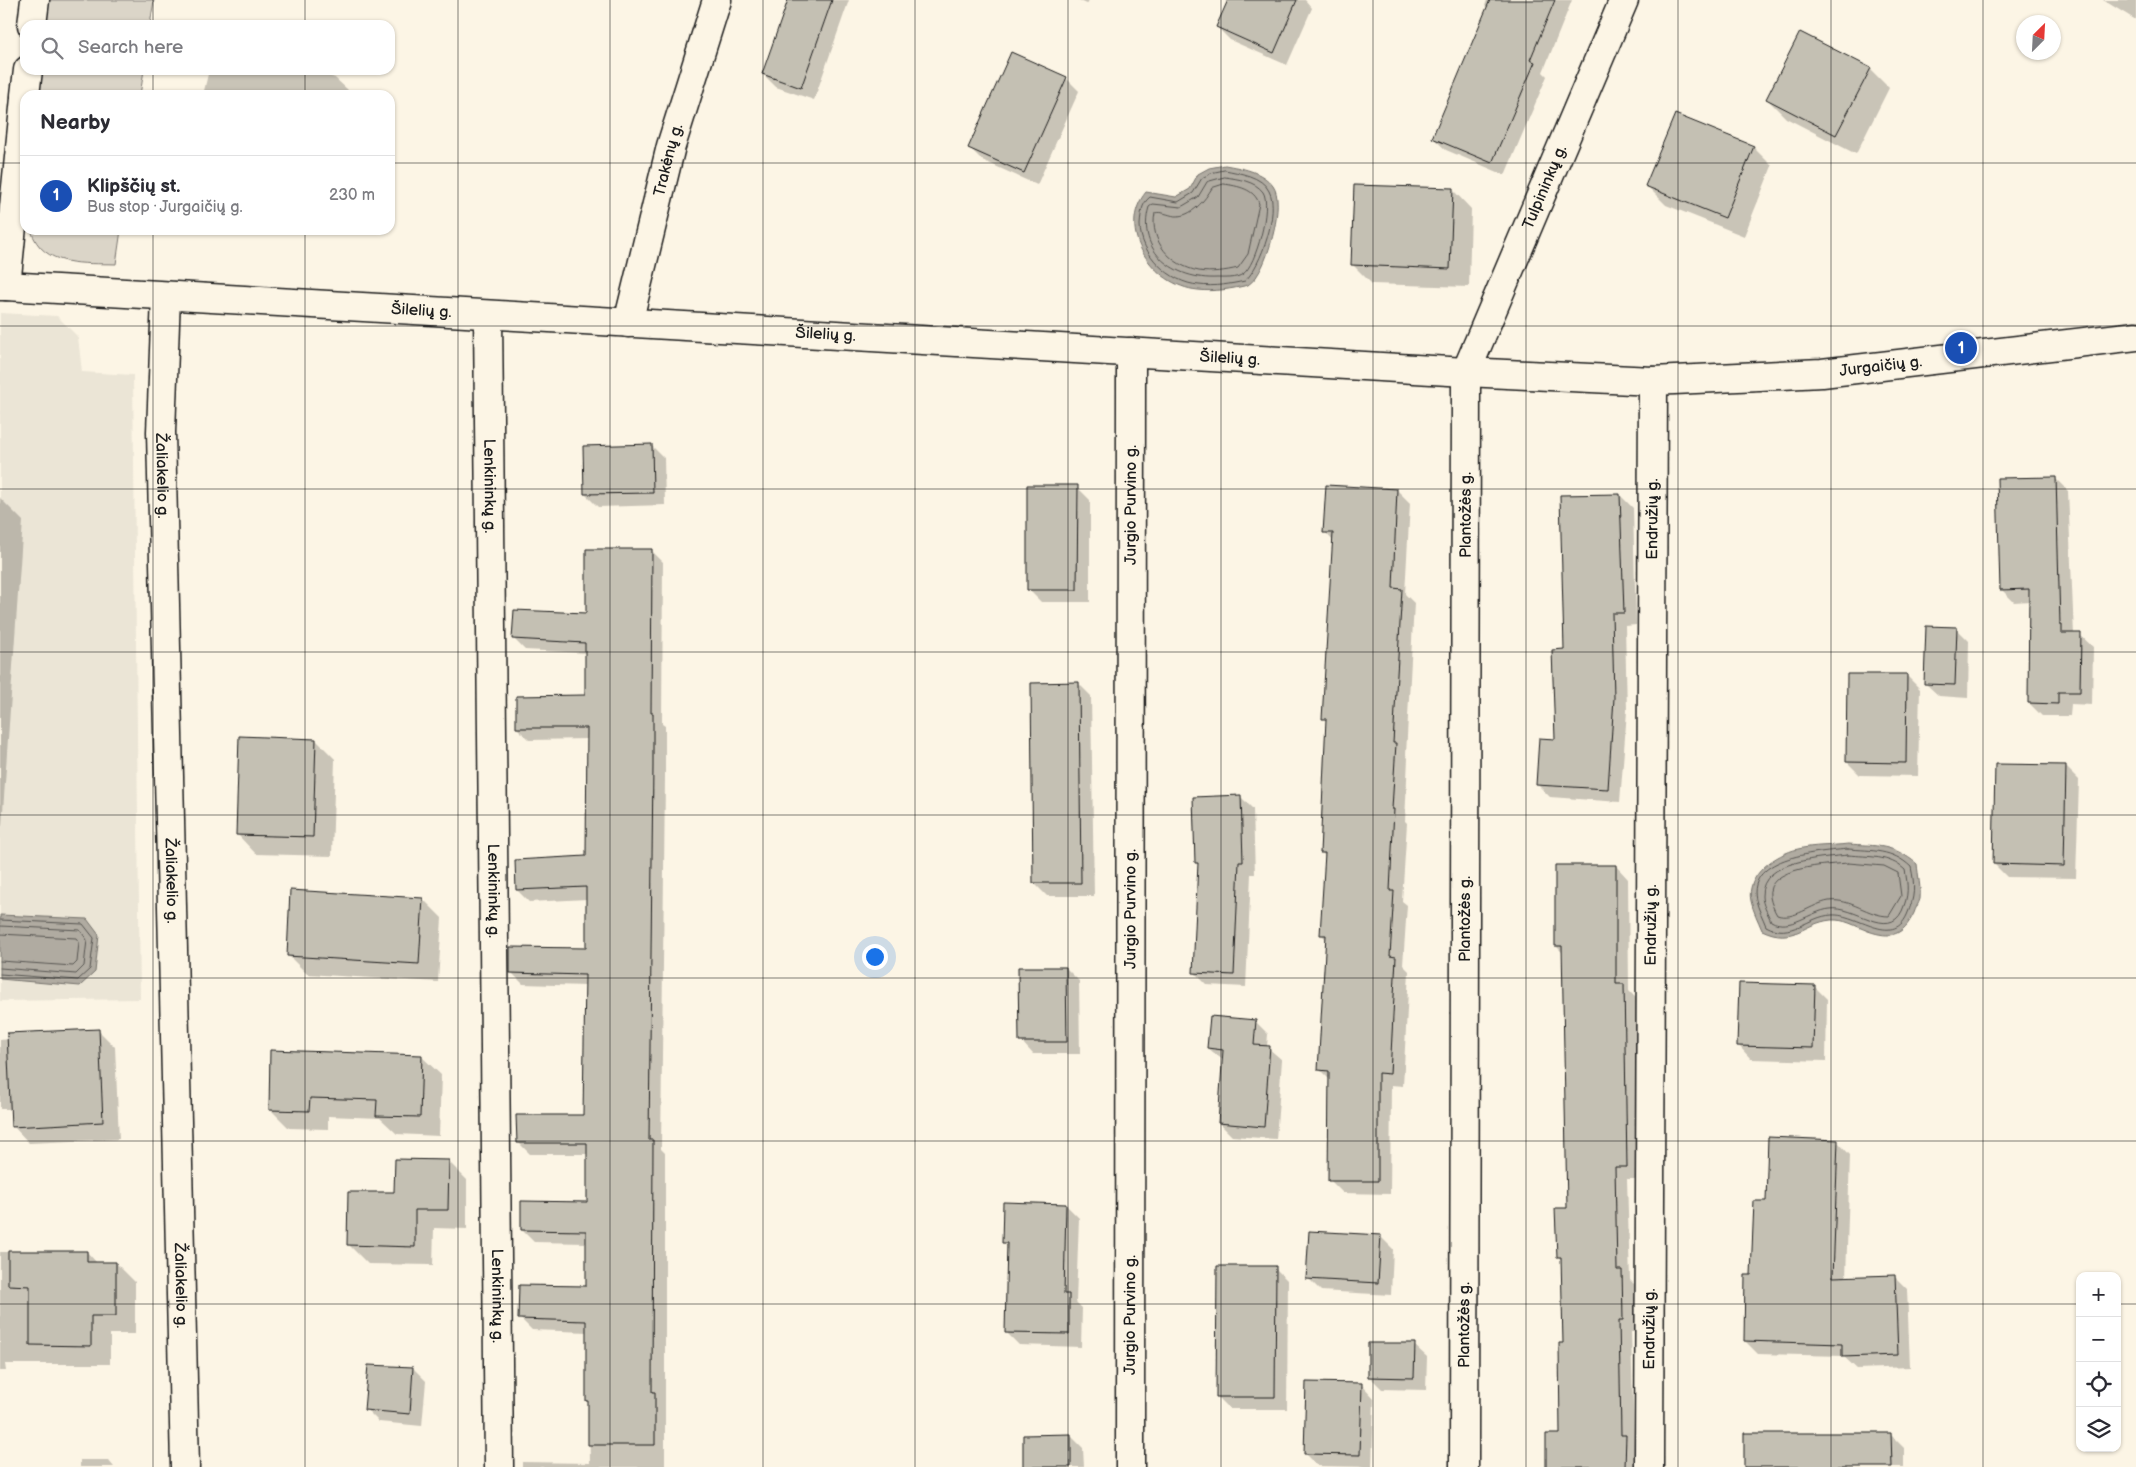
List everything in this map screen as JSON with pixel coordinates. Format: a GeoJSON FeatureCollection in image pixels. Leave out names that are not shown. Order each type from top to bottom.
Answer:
{"type":"FeatureCollection","features":[{"type":"Feature","properties":{"kind":"street"},"geometry":{"type":"LineString","coordinates":[[33,20],[35,0]]}},
{"type":"Feature","properties":{"kind":"street","name":"Trakėnų g."},"geometry":{"type":"LineString","coordinates":[[628,323],[671,146],[717,0]]}},
{"type":"Feature","properties":{"kind":"street","name":"Tulpininkų g."},"geometry":{"type":"LineString","coordinates":[[1466,372],[1624,0]]}},
{"type":"Feature","properties":{"kind":"street"},"geometry":{"type":"LineString","coordinates":[[26,90],[27,75]]}},
{"type":"Feature","properties":{"kind":"street"},"geometry":{"type":"LineString","coordinates":[[3,286],[20,139]]}},
{"type":"Feature","properties":{"kind":"street","name":"Šilelių g."},"geometry":{"type":"LineString","coordinates":[[3,286],[1466,372],[1653,381]]}},
{"type":"Feature","properties":{"kind":"street","name":"Žaliakelio g."},"geometry":{"type":"LineString","coordinates":[[166,296],[161,432],[185,1467]]}},
{"type":"Feature","properties":{"kind":"street","name":"Lenkininkų g."},"geometry":{"type":"LineString","coordinates":[[488,315],[500,1467]]}},
{"type":"Feature","properties":{"kind":"street","name":"Jurgaičių g."},"geometry":{"type":"LineString","coordinates":[[1653,381],[1822,373],[2136,336]]}},
{"type":"Feature","properties":{"kind":"street","name":"Jurgio Purvino g."},"geometry":{"type":"LineString","coordinates":[[1130,1467],[1131,352]]}},
{"type":"Feature","properties":{"kind":"street","name":"Plantožės g."},"geometry":{"type":"LineString","coordinates":[[1464,1467],[1466,372]]}},
{"type":"Feature","properties":{"kind":"street","name":"Endružių g."},"geometry":{"type":"LineString","coordinates":[[1649,1467],[1653,381]]}},
{"type":"Feature","properties":{"kind":"shaded area"},"geometry":{"type":"Polygon","coordinates":[[[48,0],[154,0],[151,20],[46,20],[48,0]]]}},
{"type":"Feature","properties":{"kind":"shaded area"},"geometry":{"type":"Polygon","coordinates":[[[40,75],[143,75],[141,90],[39,90],[40,75]]]}},
{"type":"Feature","properties":{"kind":"shaded area"},"geometry":{"type":"Polygon","coordinates":[[[34,235],[120,235],[116,264],[66,261],[45,251],[34,235]]]}},
{"type":"Feature","properties":{"kind":"shaded area"},"geometry":{"type":"Polygon","coordinates":[[[0,313],[57,316],[78,337],[82,372],[133,375],[140,999],[0,1001],[0,313]]]}},
{"type":"Feature","properties":{"kind":"water"},"geometry":{"type":"Polygon","coordinates":[[[1225,165],[1257,174],[1273,186],[1277,204],[1276,217],[1267,256],[1254,280],[1248,285],[1210,291],[1182,286],[1167,278],[1154,267],[1144,254],[1137,239],[1135,223],[1137,207],[1146,192],[1176,197],[1190,189],[1198,174],[1209,168],[1225,165]]]}},
{"type":"Feature","properties":{"kind":"water"},"geometry":{"type":"Polygon","coordinates":[[[1848,844],[1893,849],[1917,864],[1920,899],[1910,921],[1901,931],[1895,934],[1883,935],[1836,920],[1821,922],[1791,934],[1773,934],[1762,930],[1754,912],[1750,892],[1757,874],[1764,867],[1781,856],[1798,849],[1848,844]]]}},
{"type":"Feature","properties":{"kind":"water"},"geometry":{"type":"Polygon","coordinates":[[[0,915],[87,919],[99,935],[95,972],[80,986],[0,979],[0,915]]]}},
{"type":"Feature","properties":{"kind":"building"},"geometry":{"type":"Polygon","coordinates":[[[788,0],[832,0],[801,88],[762,74],[788,0]]]}},
{"type":"Feature","properties":{"kind":"building"},"geometry":{"type":"Polygon","coordinates":[[[1228,0],[1297,0],[1274,53],[1216,27],[1228,0]]]}},
{"type":"Feature","properties":{"kind":"building"},"geometry":{"type":"Polygon","coordinates":[[[1490,0],[1555,0],[1530,60],[1535,62],[1492,163],[1432,138],[1490,0]]]}},
{"type":"Feature","properties":{"kind":"building"},"geometry":{"type":"Polygon","coordinates":[[[1800,32],[1871,68],[1836,135],[1766,99],[1800,32]]]}},
{"type":"Feature","properties":{"kind":"building"},"geometry":{"type":"Polygon","coordinates":[[[1011,52],[1067,77],[1024,173],[968,148],[1011,52]]]}},
{"type":"Feature","properties":{"kind":"building"},"geometry":{"type":"Polygon","coordinates":[[[1675,114],[1754,146],[1725,218],[1645,186],[1675,114]]]}},
{"type":"Feature","properties":{"kind":"building"},"geometry":{"type":"Polygon","coordinates":[[[1354,185],[1453,188],[1450,269],[1351,265],[1354,185]]]}},
{"type":"Feature","properties":{"kind":"building"},"geometry":{"type":"Polygon","coordinates":[[[652,444],[653,493],[584,494],[583,446],[652,444]]]}},
{"type":"Feature","properties":{"kind":"building"},"geometry":{"type":"Polygon","coordinates":[[[2056,477],[2060,624],[2062,624],[2062,633],[2081,633],[2080,692],[2058,692],[2058,704],[2028,703],[2029,589],[2000,590],[1997,478],[2056,477]]]}},
{"type":"Feature","properties":{"kind":"building"},"geometry":{"type":"Polygon","coordinates":[[[1027,485],[1078,485],[1077,590],[1027,590],[1027,485]]]}},
{"type":"Feature","properties":{"kind":"building"},"geometry":{"type":"Polygon","coordinates":[[[1326,485],[1397,489],[1393,588],[1402,589],[1393,743],[1396,743],[1390,891],[1394,891],[1390,956],[1396,957],[1390,1074],[1378,1073],[1378,1181],[1328,1181],[1329,1071],[1318,1070],[1326,935],[1320,935],[1325,853],[1320,853],[1326,719],[1322,719],[1333,533],[1323,533],[1326,485]]]}},
{"type":"Feature","properties":{"kind":"building"},"geometry":{"type":"Polygon","coordinates":[[[1620,494],[1624,613],[1612,613],[1614,698],[1608,789],[1536,785],[1539,738],[1555,739],[1552,650],[1564,649],[1560,495],[1620,494]]]}},
{"type":"Feature","properties":{"kind":"building"},"geometry":{"type":"Polygon","coordinates":[[[586,549],[652,549],[651,713],[653,713],[653,766],[649,1140],[653,1140],[652,1392],[655,1392],[655,1445],[588,1445],[586,1321],[518,1319],[519,1285],[586,1286],[586,1231],[521,1230],[521,1201],[587,1202],[587,1143],[517,1143],[516,1115],[583,1115],[585,975],[510,973],[510,947],[586,948],[586,887],[516,890],[515,860],[586,856],[587,728],[516,728],[516,696],[585,695],[585,643],[512,639],[514,610],[586,613],[586,549]]]}},
{"type":"Feature","properties":{"kind":"building"},"geometry":{"type":"Polygon","coordinates":[[[1926,626],[1957,627],[1955,685],[1924,684],[1926,626]]]}},
{"type":"Feature","properties":{"kind":"building"},"geometry":{"type":"Polygon","coordinates":[[[1847,674],[1907,674],[1906,763],[1846,762],[1847,674]]]}},
{"type":"Feature","properties":{"kind":"building"},"geometry":{"type":"Polygon","coordinates":[[[1079,682],[1081,883],[1033,883],[1031,683],[1079,682]]]}},
{"type":"Feature","properties":{"kind":"building"},"geometry":{"type":"Polygon","coordinates":[[[239,736],[316,739],[313,837],[236,835],[239,736]]]}},
{"type":"Feature","properties":{"kind":"building"},"geometry":{"type":"Polygon","coordinates":[[[1995,764],[2066,765],[2064,866],[1993,864],[1995,764]]]}},
{"type":"Feature","properties":{"kind":"building"},"geometry":{"type":"Polygon","coordinates":[[[1241,795],[1243,862],[1239,862],[1234,975],[1193,973],[1198,863],[1195,863],[1193,797],[1241,795]]]}},
{"type":"Feature","properties":{"kind":"building"},"geometry":{"type":"Polygon","coordinates":[[[1555,865],[1616,865],[1616,984],[1624,984],[1627,1167],[1615,1167],[1617,1270],[1622,1270],[1623,1320],[1619,1320],[1621,1435],[1626,1435],[1625,1467],[1546,1467],[1546,1434],[1560,1434],[1559,1343],[1563,1343],[1561,1257],[1557,1257],[1555,1208],[1567,1208],[1562,946],[1555,946],[1555,865]]]}},
{"type":"Feature","properties":{"kind":"building"},"geometry":{"type":"Polygon","coordinates":[[[290,890],[423,898],[419,964],[287,956],[290,890]]]}},
{"type":"Feature","properties":{"kind":"building"},"geometry":{"type":"Polygon","coordinates":[[[1018,967],[1066,967],[1067,1042],[1019,1042],[1018,967]]]}},
{"type":"Feature","properties":{"kind":"building"},"geometry":{"type":"Polygon","coordinates":[[[1739,983],[1815,985],[1813,1048],[1737,1046],[1739,983]]]}},
{"type":"Feature","properties":{"kind":"building"},"geometry":{"type":"Polygon","coordinates":[[[1210,1016],[1256,1020],[1254,1045],[1270,1046],[1264,1127],[1218,1123],[1223,1050],[1207,1048],[1210,1016]]]}},
{"type":"Feature","properties":{"kind":"building"},"geometry":{"type":"Polygon","coordinates":[[[99,1029],[103,1122],[11,1127],[7,1033],[99,1029]]]}},
{"type":"Feature","properties":{"kind":"building"},"geometry":{"type":"Polygon","coordinates":[[[270,1050],[422,1055],[420,1117],[376,1116],[377,1100],[310,1098],[309,1111],[269,1110],[270,1050]]]}},
{"type":"Feature","properties":{"kind":"building"},"geometry":{"type":"Polygon","coordinates":[[[1768,1137],[1838,1140],[1833,1277],[1895,1275],[1898,1355],[1842,1357],[1842,1344],[1744,1341],[1745,1275],[1751,1275],[1754,1201],[1766,1201],[1768,1137]]]}},
{"type":"Feature","properties":{"kind":"building"},"geometry":{"type":"Polygon","coordinates":[[[395,1159],[449,1160],[448,1210],[415,1210],[415,1247],[347,1245],[348,1192],[394,1192],[395,1159]]]}},
{"type":"Feature","properties":{"kind":"building"},"geometry":{"type":"Polygon","coordinates":[[[1003,1202],[1066,1204],[1064,1294],[1069,1294],[1069,1334],[1005,1333],[1007,1243],[1002,1243],[1003,1202]]]}},
{"type":"Feature","properties":{"kind":"building"},"geometry":{"type":"Polygon","coordinates":[[[1309,1231],[1381,1235],[1378,1283],[1306,1279],[1309,1231]]]}},
{"type":"Feature","properties":{"kind":"building"},"geometry":{"type":"Polygon","coordinates":[[[8,1251],[87,1251],[87,1262],[116,1262],[116,1316],[91,1316],[91,1346],[30,1345],[30,1286],[8,1285],[8,1251]]]}},
{"type":"Feature","properties":{"kind":"building"},"geometry":{"type":"Polygon","coordinates":[[[1217,1266],[1276,1266],[1275,1397],[1216,1397],[1217,1266]]]}},
{"type":"Feature","properties":{"kind":"building"},"geometry":{"type":"Polygon","coordinates":[[[1368,1343],[1415,1343],[1414,1378],[1368,1377],[1368,1343]]]}},
{"type":"Feature","properties":{"kind":"building"},"geometry":{"type":"Polygon","coordinates":[[[368,1365],[413,1367],[410,1414],[364,1410],[368,1365]]]}},
{"type":"Feature","properties":{"kind":"building"},"geometry":{"type":"Polygon","coordinates":[[[1306,1382],[1362,1383],[1360,1455],[1304,1454],[1306,1382]]]}},
{"type":"Feature","properties":{"kind":"building"},"geometry":{"type":"Polygon","coordinates":[[[1744,1433],[1891,1433],[1892,1467],[1744,1467],[1744,1433]]]}},
{"type":"Feature","properties":{"kind":"building"},"geometry":{"type":"Polygon","coordinates":[[[1071,1434],[1071,1467],[1023,1467],[1023,1435],[1071,1434]]]}},
{"type":"Feature","properties":{"kind":"place","name":"Klipščių st."},"geometry":{"type":"Point","coordinates":[1961,348]}}]}
